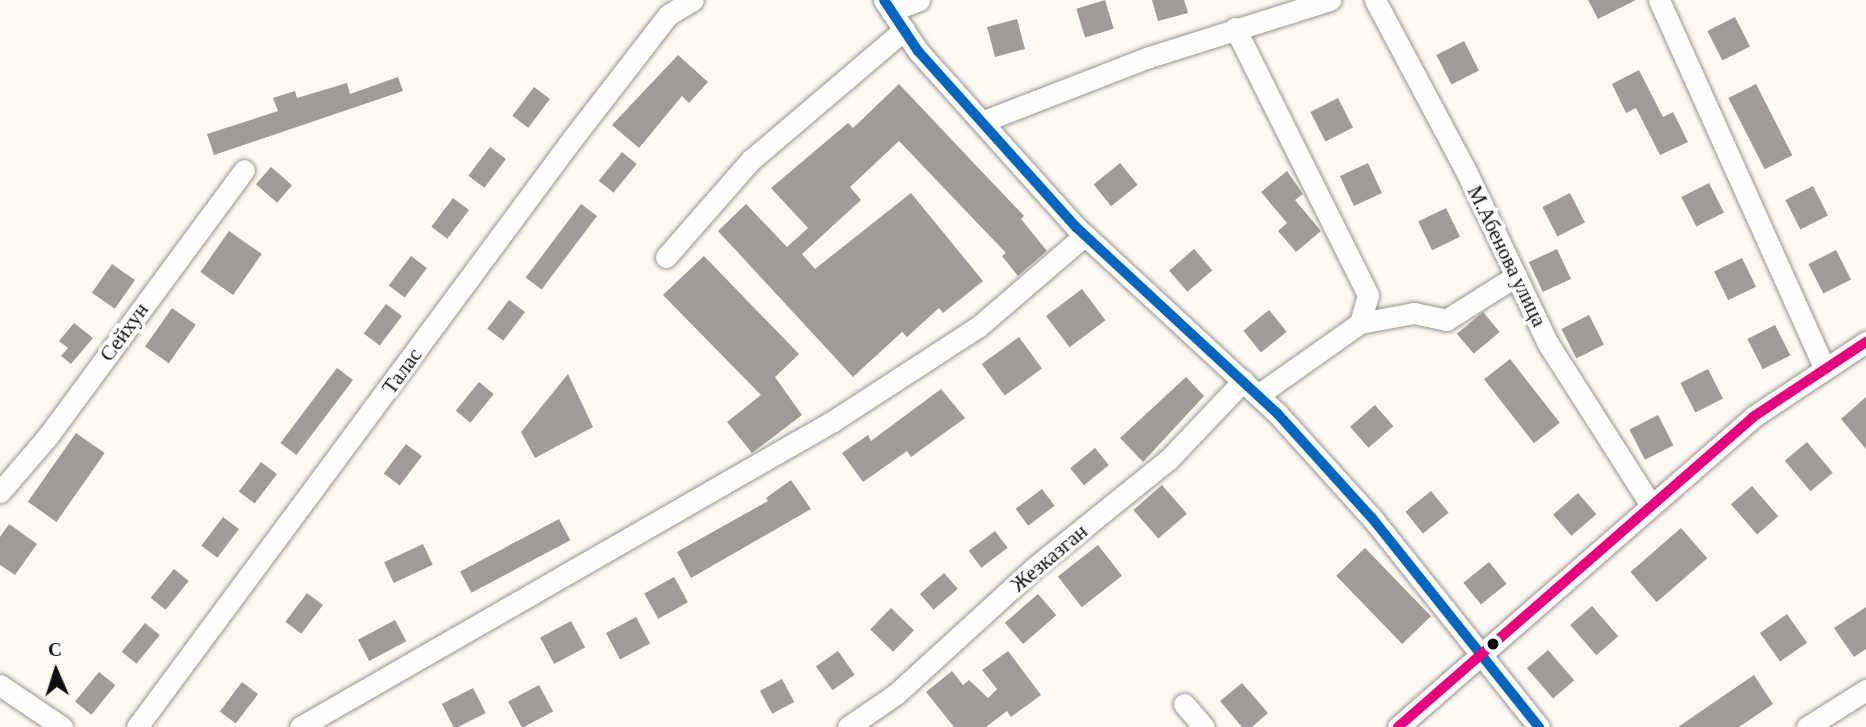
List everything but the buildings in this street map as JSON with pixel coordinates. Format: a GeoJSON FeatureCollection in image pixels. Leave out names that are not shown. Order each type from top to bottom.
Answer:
{"type":"FeatureCollection","features":[{"type":"Feature","properties":{"kind":"street","name":"Талас"},"geometry":{"type":"LineString","coordinates":[[136,727],[668,15],[693,0]]}},
{"type":"Feature","properties":{"kind":"street"},"geometry":{"type":"LineString","coordinates":[[919,0],[888,5],[918,51],[1085,235],[1250,388],[1372,518],[1539,727]]}},
{"type":"Feature","properties":{"kind":"street"},"geometry":{"type":"LineString","coordinates":[[984,121],[1236,28],[1330,0]]}},
{"type":"Feature","properties":{"kind":"street","name":"М.Абенова улица"},"geometry":{"type":"LineString","coordinates":[[1375,0],[1547,342],[1651,505]]}},
{"type":"Feature","properties":{"kind":"street"},"geometry":{"type":"LineString","coordinates":[[1659,0],[1824,367]]}},
{"type":"Feature","properties":{"kind":"street"},"geometry":{"type":"LineString","coordinates":[[1236,28],[1368,295],[1360,323],[1414,313],[1446,320],[1516,276]]}},
{"type":"Feature","properties":{"kind":"street"},"geometry":{"type":"LineString","coordinates":[[666,257],[751,160],[904,30]]}},
{"type":"Feature","properties":{"kind":"street","name":"Сейхун"},"geometry":{"type":"LineString","coordinates":[[0,492],[48,436],[244,170]]}},
{"type":"Feature","properties":{"kind":"street"},"geometry":{"type":"LineString","coordinates":[[300,727],[833,421],[978,327],[1085,235]]}},
{"type":"Feature","properties":{"kind":"street","name":"Жезказган"},"geometry":{"type":"LineString","coordinates":[[848,727],[896,694],[1035,566],[1169,459],[1250,388],[1360,323]]}},
{"type":"Feature","properties":{"kind":"street"},"geometry":{"type":"LineString","coordinates":[[1398,727],[1753,417],[1824,367],[1866,342]]}},
{"type":"Feature","properties":{"kind":"street"},"geometry":{"type":"LineString","coordinates":[[0,685],[62,727]]}},
{"type":"Feature","properties":{"kind":"street"},"geometry":{"type":"LineString","coordinates":[[1807,727],[1866,690]]}},
{"type":"Feature","properties":{"kind":"street"},"geometry":{"type":"LineString","coordinates":[[1184,704],[1204,727]]}},
{"type":"Feature","properties":{"kind":"transit line"},"geometry":{"type":"LineString","coordinates":[[884,0],[918,51],[1076,227],[1277,413],[1372,518],[1539,727]]}},
{"type":"Feature","properties":{"kind":"transit line"},"geometry":{"type":"LineString","coordinates":[[1398,727],[1753,417],[1866,342]]}}]}
